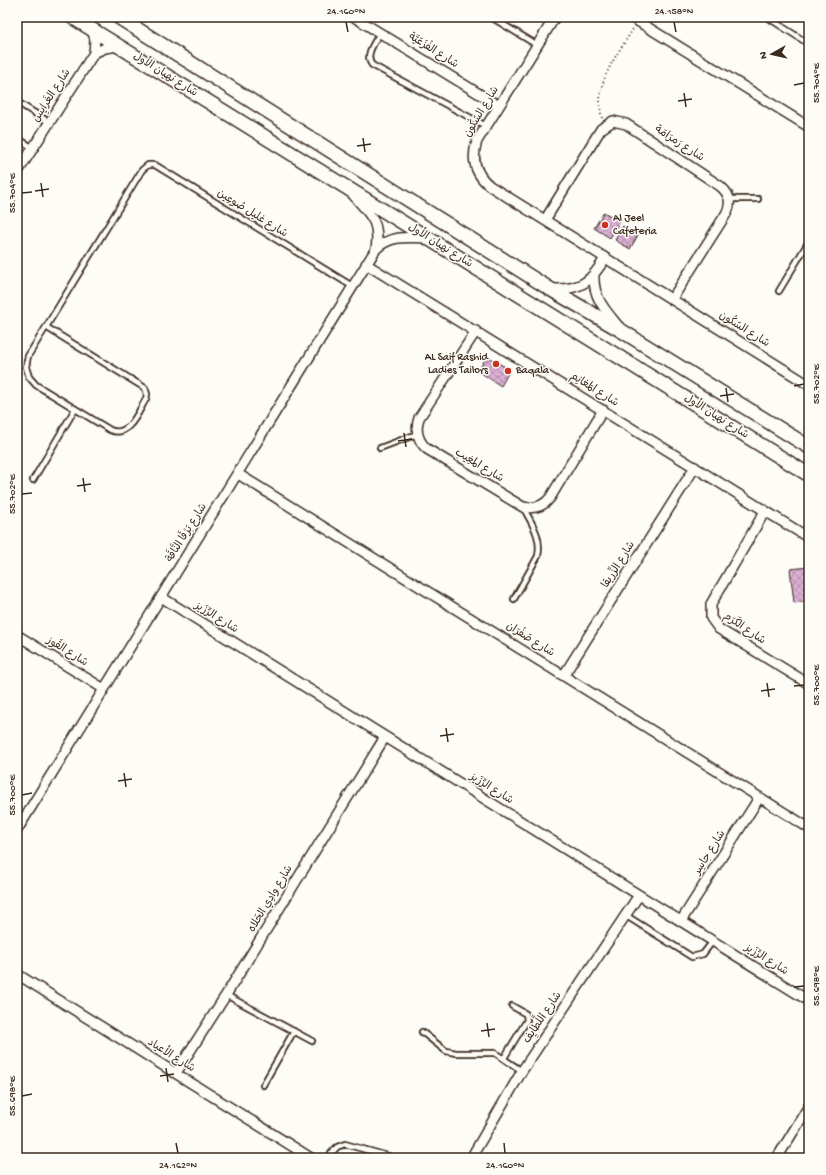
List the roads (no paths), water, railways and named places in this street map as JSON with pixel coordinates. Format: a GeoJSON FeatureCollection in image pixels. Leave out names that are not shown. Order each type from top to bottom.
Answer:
{"type":"FeatureCollection","features":[{"type":"Feature","properties":{"kind":"main road","name":"شارع نهيان الأول"},"geometry":{"type":"LineString","coordinates":[[72,17],[809,475]]}},
{"type":"Feature","properties":{"kind":"main road","name":"شارع نهيان الأول"},"geometry":{"type":"LineString","coordinates":[[118,17],[550,288],[809,447]]}},
{"type":"Feature","properties":{"kind":"street","name":"شارع الفْزَعَيَّة"},"geometry":{"type":"LineString","coordinates":[[354,17],[499,106]]}},
{"type":"Feature","properties":{"kind":"street","name":"شارع السُكُون"},"geometry":{"type":"LineString","coordinates":[[555,17],[486,126],[475,147],[474,160],[478,172],[490,186],[809,385]]}},
{"type":"Feature","properties":{"kind":"street"},"geometry":{"type":"LineString","coordinates":[[635,19],[809,127]]}},
{"type":"Feature","properties":{"kind":"street"},"geometry":{"type":"LineString","coordinates":[[92,30],[95,39],[94,54]]}},
{"type":"Feature","properties":{"kind":"street"},"geometry":{"type":"LineString","coordinates":[[94,54],[105,48],[118,46]]}},
{"type":"Feature","properties":{"kind":"street","name":"شارع الغَرايِس"},"geometry":{"type":"LineString","coordinates":[[17,173],[94,54]]}},
{"type":"Feature","properties":{"kind":"street","name":"شارع رَمرَامَة"},"geometry":{"type":"LineString","coordinates":[[545,220],[604,125],[613,121],[626,124],[720,186],[729,198]]}},
{"type":"Feature","properties":{"kind":"street"},"geometry":{"type":"LineString","coordinates":[[347,187],[376,224],[378,235],[376,249]]}},
{"type":"Feature","properties":{"kind":"street"},"geometry":{"type":"LineString","coordinates":[[672,299],[726,214],[729,198]]}},
{"type":"Feature","properties":{"kind":"street","name":"شارع بَرْقَا النَّاقَة"},"geometry":{"type":"LineString","coordinates":[[17,830],[376,249],[386,241],[392,239],[407,237],[428,238]]}},
{"type":"Feature","properties":{"kind":"street"},"geometry":{"type":"LineString","coordinates":[[550,288],[578,286],[594,276],[605,258]]}},
{"type":"Feature","properties":{"kind":"street","name":"شارع المَغانِم"},"geometry":{"type":"LineString","coordinates":[[366,264],[809,538]]}},
{"type":"Feature","properties":{"kind":"street"},"geometry":{"type":"LineString","coordinates":[[594,276],[594,285],[598,301],[622,331]]}},
{"type":"Feature","properties":{"kind":"street"},"geometry":{"type":"LineString","coordinates":[[417,434],[417,423],[421,414],[476,331]]}},
{"type":"Feature","properties":{"kind":"street"},"geometry":{"type":"LineString","coordinates":[[523,507],[537,507],[547,501],[603,410]]}},
{"type":"Feature","properties":{"kind":"street","name":"شارع المغِيب"},"geometry":{"type":"LineString","coordinates":[[417,434],[421,442],[428,449],[523,507]]}},
{"type":"Feature","properties":{"kind":"street","name":"شارع الزِّريقا"},"geometry":{"type":"LineString","coordinates":[[564,675],[694,467]]}},
{"type":"Feature","properties":{"kind":"street","name":"شارع صَفْرَان"},"geometry":{"type":"LineString","coordinates":[[238,474],[809,828]]}},
{"type":"Feature","properties":{"kind":"street","name":"شارع الكَرَم"},"geometry":{"type":"LineString","coordinates":[[765,510],[711,604],[711,618],[719,629],[809,684]]}},
{"type":"Feature","properties":{"kind":"street","name":"شارع الرِّزَيز"},"geometry":{"type":"LineString","coordinates":[[161,597],[809,1001]]}},
{"type":"Feature","properties":{"kind":"street","name":"شارع القُوز"},"geometry":{"type":"LineString","coordinates":[[17,635],[104,689]]}},
{"type":"Feature","properties":{"kind":"street","name":"شارع وادِي الحَلاه"},"geometry":{"type":"LineString","coordinates":[[176,1073],[226,995],[385,737]]}},
{"type":"Feature","properties":{"kind":"street","name":"شارع جاسِر"},"geometry":{"type":"LineString","coordinates":[[681,921],[759,798]]}},
{"type":"Feature","properties":{"kind":"street","name":"شارع اللَّطايِف"},"geometry":{"type":"LineString","coordinates":[[472,1158],[522,1071],[639,895]]}},
{"type":"Feature","properties":{"kind":"street","name":"شارع الأعياد"},"geometry":{"type":"LineString","coordinates":[[17,974],[311,1158]]}},
{"type":"Feature","properties":{"kind":"street"},"geometry":{"type":"LineString","coordinates":[[776,1158],[809,1106]]}},
{"type":"Feature","properties":{"kind":"lane"},"geometry":{"type":"LineString","coordinates":[[491,17],[537,45]]}},
{"type":"Feature","properties":{"kind":"lane"},"geometry":{"type":"LineString","coordinates":[[767,17],[809,44]]}},
{"type":"Feature","properties":{"kind":"lane"},"geometry":{"type":"LineString","coordinates":[[380,33],[369,54],[369,60],[372,65],[486,126]]}},
{"type":"Feature","properties":{"kind":"lane"},"geometry":{"type":"LineString","coordinates":[[17,102],[49,122]]}},
{"type":"Feature","properties":{"kind":"lane"},"geometry":{"type":"LineString","coordinates":[[17,138],[32,148]]}},
{"type":"Feature","properties":{"kind":"lane","name":"شارع غليل صُوعِين"},"geometry":{"type":"LineString","coordinates":[[46,327],[142,170],[148,165],[156,165],[352,286]]}},
{"type":"Feature","properties":{"kind":"lane"},"geometry":{"type":"LineString","coordinates":[[729,198],[758,199]]}},
{"type":"Feature","properties":{"kind":"lane"},"geometry":{"type":"LineString","coordinates":[[779,291],[809,241]]}},
{"type":"Feature","properties":{"kind":"lane"},"geometry":{"type":"LineString","coordinates":[[46,327],[142,385],[147,394],[146,399],[129,426],[120,432],[110,430],[36,385],[27,372],[28,356],[46,327]]}},
{"type":"Feature","properties":{"kind":"lane"},"geometry":{"type":"LineString","coordinates":[[33,480],[75,409]]}},
{"type":"Feature","properties":{"kind":"lane"},"geometry":{"type":"LineString","coordinates":[[380,448],[417,434]]}},
{"type":"Feature","properties":{"kind":"lane"},"geometry":{"type":"LineString","coordinates":[[514,599],[538,556],[540,549],[538,534],[523,507]]}},
{"type":"Feature","properties":{"kind":"lane"},"geometry":{"type":"LineString","coordinates":[[626,915],[692,957],[703,954],[713,941]]}},
{"type":"Feature","properties":{"kind":"lane"},"geometry":{"type":"LineString","coordinates":[[226,995],[312,1041]]}},
{"type":"Feature","properties":{"kind":"lane"},"geometry":{"type":"LineString","coordinates":[[504,1058],[527,1020],[526,1014],[512,1006]]}},
{"type":"Feature","properties":{"kind":"lane"},"geometry":{"type":"LineString","coordinates":[[263,1085],[294,1031]]}},
{"type":"Feature","properties":{"kind":"lane"},"geometry":{"type":"LineString","coordinates":[[422,1032],[446,1051],[456,1053],[490,1052],[504,1058],[522,1071]]}},
{"type":"Feature","properties":{"kind":"lane"},"geometry":{"type":"LineString","coordinates":[[327,1158],[337,1147],[345,1144],[395,1158]]}},
{"type":"Feature","properties":{"kind":"place","name":"Al Jeel Cafeteria"},"geometry":{"type":"Point","coordinates":[605,225]}},
{"type":"Feature","properties":{"kind":"place","name":"AL Saif Rashid Ladies Tailors"},"geometry":{"type":"Point","coordinates":[496,364]}},
{"type":"Feature","properties":{"kind":"place","name":"Baqala"},"geometry":{"type":"Point","coordinates":[508,371]}}]}
